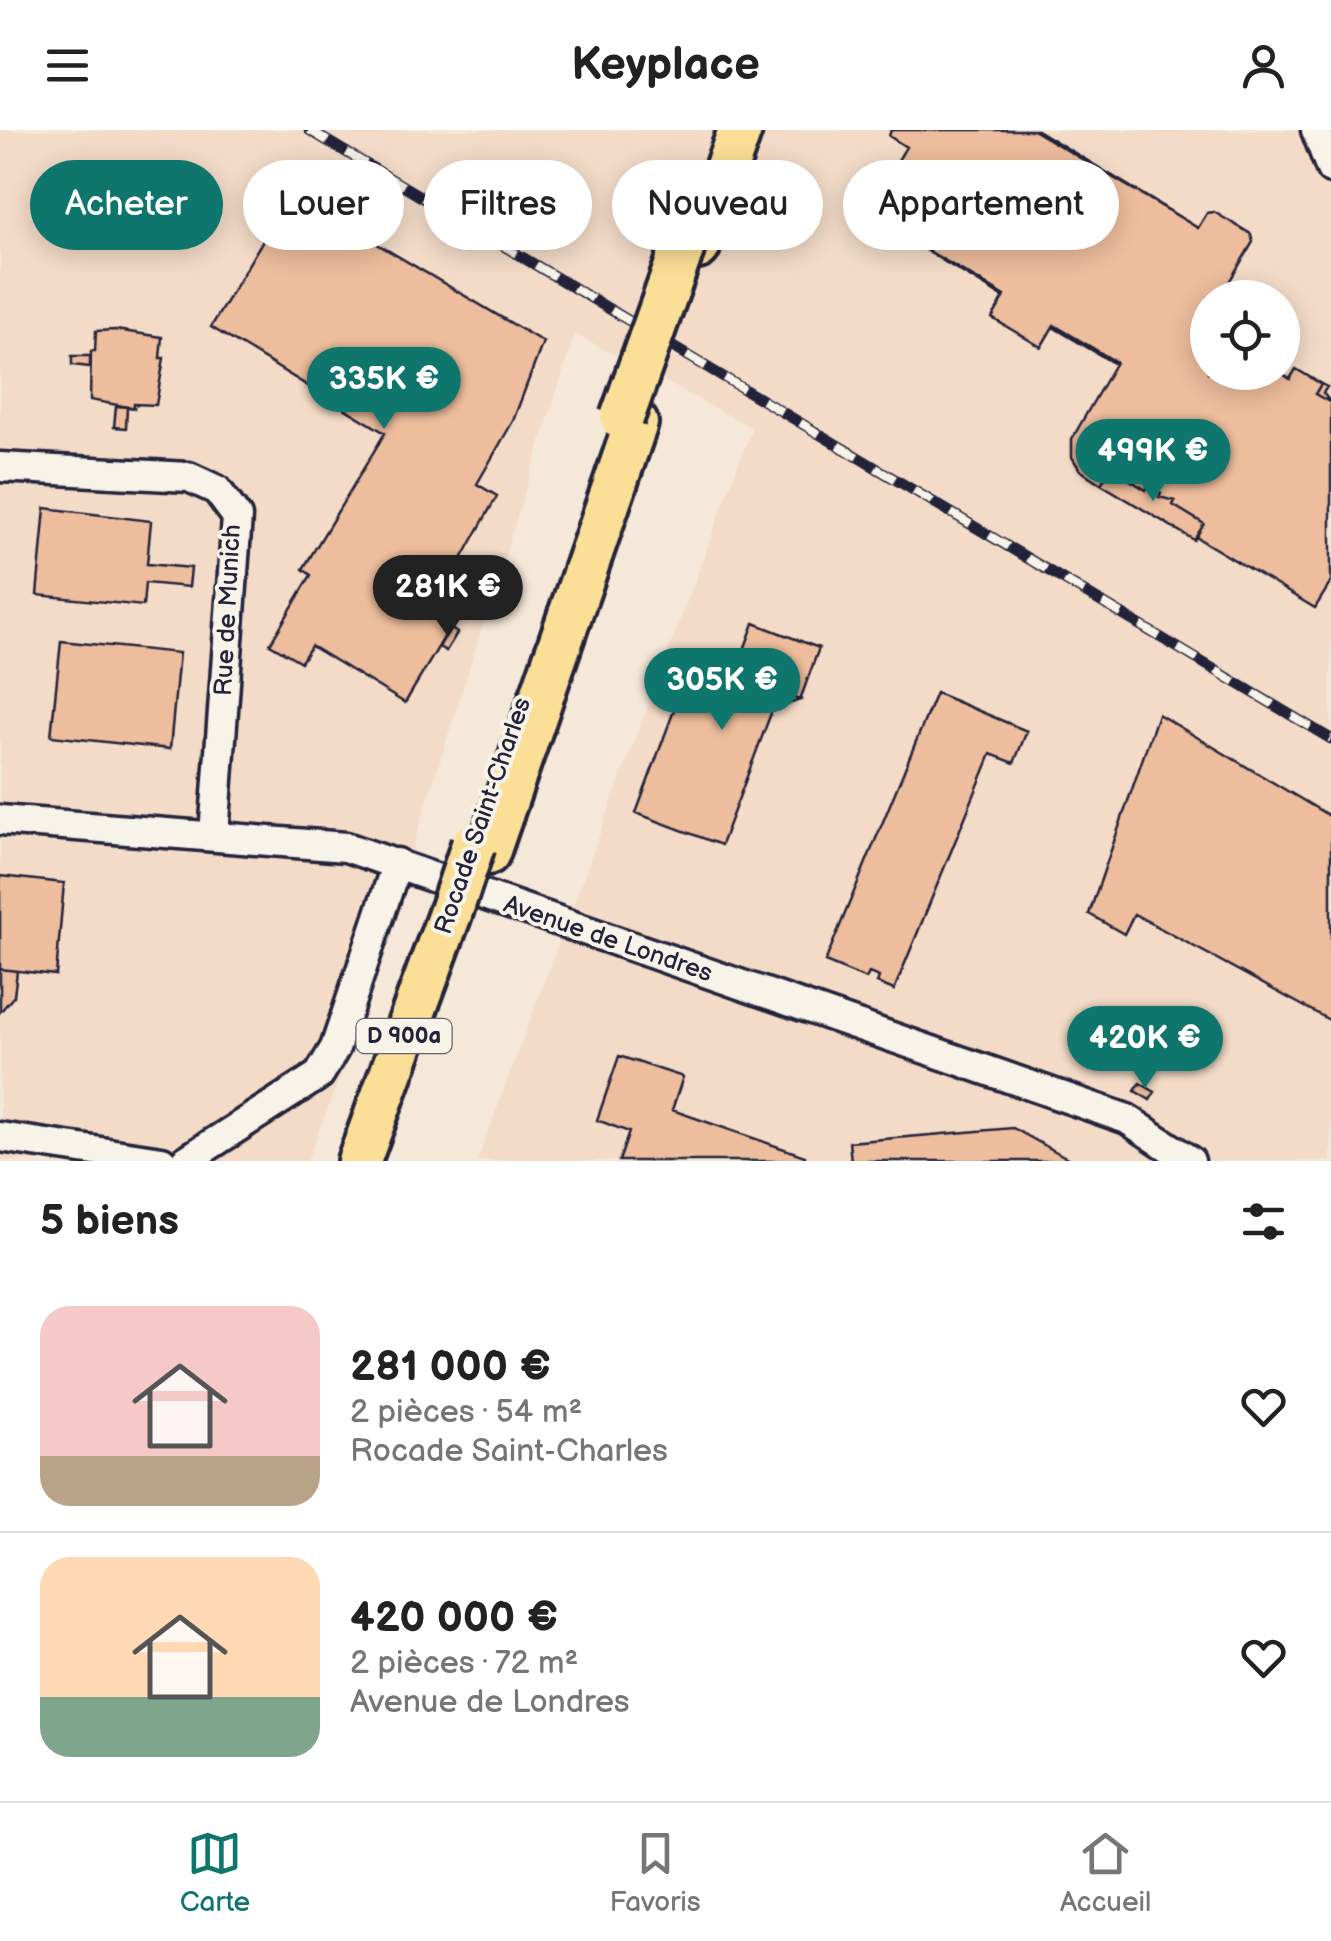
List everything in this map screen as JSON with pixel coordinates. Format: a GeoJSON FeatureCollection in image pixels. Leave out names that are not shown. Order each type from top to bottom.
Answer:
{"type":"FeatureCollection","features":[{"type":"Feature","properties":{"kind":"main road","name":"Rocade Saint-Charles"},"geometry":{"type":"LineString","coordinates":[[715,160],[724,130]]}},
{"type":"Feature","properties":{"kind":"main road","name":"Rocade Saint-Charles"},"geometry":{"type":"LineString","coordinates":[[727,160],[740,130]]}},
{"type":"Feature","properties":{"kind":"main road","name":"Rocade Saint-Charles"},"geometry":{"type":"LineString","coordinates":[[380,1161],[480,849],[689,250]]}},
{"type":"Feature","properties":{"kind":"main road","name":"Rocade Saint-Charles"},"geometry":{"type":"LineString","coordinates":[[359,1161],[428,967],[458,914]]}},
{"type":"Feature","properties":{"kind":"main road"},"geometry":{"type":"LineString","coordinates":[[344,1161],[428,967]]}},
{"type":"Feature","properties":{"kind":"street"},"geometry":{"type":"LineString","coordinates":[[1316,130],[1331,169]]}},
{"type":"Feature","properties":{"kind":"street","name":"Rue de Munich"},"geometry":{"type":"LineString","coordinates":[[0,467],[188,477],[217,490],[237,516],[214,836]]}},
{"type":"Feature","properties":{"kind":"street","name":"Avenue de Londres"},"geometry":{"type":"LineString","coordinates":[[0,820],[346,847],[1127,1119],[1190,1161]]}},
{"type":"Feature","properties":{"kind":"street"},"geometry":{"type":"LineString","coordinates":[[185,1161],[319,1074],[335,1048],[397,863]]}},
{"type":"Feature","properties":{"kind":"street"},"geometry":{"type":"LineString","coordinates":[[0,1137],[162,1161]]}},
{"type":"Feature","properties":{"kind":"shaded area"},"geometry":{"type":"Polygon","coordinates":[[[0,130],[1331,130],[1331,1161],[477,1161],[752,428],[575,334],[340,1077],[307,1161],[0,1161],[0,130]]]}},
{"type":"Feature","properties":{"kind":"building"},"geometry":{"type":"Polygon","coordinates":[[[891,130],[1033,130],[1084,160],[898,160],[906,147],[889,136],[891,130]]]}},
{"type":"Feature","properties":{"kind":"building"},"geometry":{"type":"Polygon","coordinates":[[[1033,130],[1086,160],[1084,160],[1033,130]]]}},
{"type":"Feature","properties":{"kind":"building"},"geometry":{"type":"Polygon","coordinates":[[[1119,181],[1198,228],[1207,213],[1214,212],[1251,234],[1253,242],[1230,280],[1190,280],[1190,390],[1300,390],[1300,371],[1321,384],[1315,394],[1331,403],[1331,582],[1315,608],[1196,537],[1204,524],[1173,505],[1175,501],[1159,497],[1161,493],[1149,485],[1146,490],[1111,468],[1101,484],[1080,470],[1072,457],[1072,439],[1116,362],[1054,325],[1041,347],[992,318],[1005,296],[927,250],[1119,250],[1119,181]]]}},
{"type":"Feature","properties":{"kind":"building"},"geometry":{"type":"Polygon","coordinates":[[[257,250],[387,250],[543,342],[513,421],[477,484],[497,496],[458,566],[471,575],[458,614],[405,703],[311,646],[301,662],[270,644],[311,575],[303,569],[385,433],[211,327],[257,250]]]}},
{"type":"Feature","properties":{"kind":"building"},"geometry":{"type":"Polygon","coordinates":[[[925,250],[1005,296],[1004,298],[925,250]]]}},
{"type":"Feature","properties":{"kind":"building"},"geometry":{"type":"Polygon","coordinates":[[[1053,327],[1116,362],[1115,364],[1053,327]]]}},
{"type":"Feature","properties":{"kind":"building"},"geometry":{"type":"Polygon","coordinates":[[[96,331],[162,337],[160,358],[164,358],[156,405],[134,404],[134,408],[90,400],[91,351],[95,351],[96,331]]]}},
{"type":"Feature","properties":{"kind":"building"},"geometry":{"type":"Polygon","coordinates":[[[72,356],[90,356],[90,367],[72,365],[72,356]]]}},
{"type":"Feature","properties":{"kind":"building"},"geometry":{"type":"Polygon","coordinates":[[[1321,384],[1327,387],[1323,393],[1331,403],[1315,394],[1321,384]]]}},
{"type":"Feature","properties":{"kind":"building"},"geometry":{"type":"Polygon","coordinates":[[[116,406],[127,407],[126,428],[114,427],[116,406]]]}},
{"type":"Feature","properties":{"kind":"building"},"geometry":{"type":"Polygon","coordinates":[[[1111,468],[1146,490],[1149,485],[1161,493],[1159,497],[1175,501],[1173,505],[1204,524],[1194,540],[1101,484],[1111,468]]]}},
{"type":"Feature","properties":{"kind":"building"},"geometry":{"type":"Polygon","coordinates":[[[45,508],[151,521],[147,564],[191,568],[189,587],[145,583],[143,606],[37,595],[45,508]]]}},
{"type":"Feature","properties":{"kind":"building"},"geometry":{"type":"Polygon","coordinates":[[[754,623],[819,648],[800,700],[779,692],[721,845],[636,813],[693,659],[735,674],[754,623]]]}},
{"type":"Feature","properties":{"kind":"building"},"geometry":{"type":"Polygon","coordinates":[[[450,628],[457,633],[446,651],[439,647],[450,628]]]}},
{"type":"Feature","properties":{"kind":"building"},"geometry":{"type":"Polygon","coordinates":[[[61,641],[179,653],[170,749],[51,736],[61,641]]]}},
{"type":"Feature","properties":{"kind":"building"},"geometry":{"type":"Polygon","coordinates":[[[779,692],[800,700],[772,710],[779,692]]]}},
{"type":"Feature","properties":{"kind":"building"},"geometry":{"type":"Polygon","coordinates":[[[936,693],[1027,731],[1014,763],[991,754],[894,990],[877,983],[879,977],[869,973],[866,979],[825,962],[936,693]]]}},
{"type":"Feature","properties":{"kind":"building"},"geometry":{"type":"Polygon","coordinates":[[[1158,714],[1331,817],[1331,1021],[1134,914],[1124,934],[1089,914],[1158,714]]]}},
{"type":"Feature","properties":{"kind":"building"},"geometry":{"type":"Polygon","coordinates":[[[0,876],[64,883],[56,975],[0,969],[0,876]]]}},
{"type":"Feature","properties":{"kind":"building"},"geometry":{"type":"Polygon","coordinates":[[[0,969],[17,971],[14,996],[0,1012],[0,969]]]}},
{"type":"Feature","properties":{"kind":"building"},"geometry":{"type":"Polygon","coordinates":[[[619,1056],[683,1077],[672,1110],[805,1156],[804,1161],[619,1161],[629,1132],[597,1120],[619,1056]]]}},
{"type":"Feature","properties":{"kind":"building"},"geometry":{"type":"Polygon","coordinates":[[[1140,1083],[1155,1092],[1150,1100],[1135,1091],[1140,1083]]]}},
{"type":"Feature","properties":{"kind":"building"},"geometry":{"type":"Polygon","coordinates":[[[1013,1128],[1073,1161],[851,1161],[849,1142],[1013,1128]]]}},
{"type":"Feature","properties":{"kind":"railway"},"geometry":{"type":"LineString","coordinates":[[309,130],[1331,739]]}}]}
